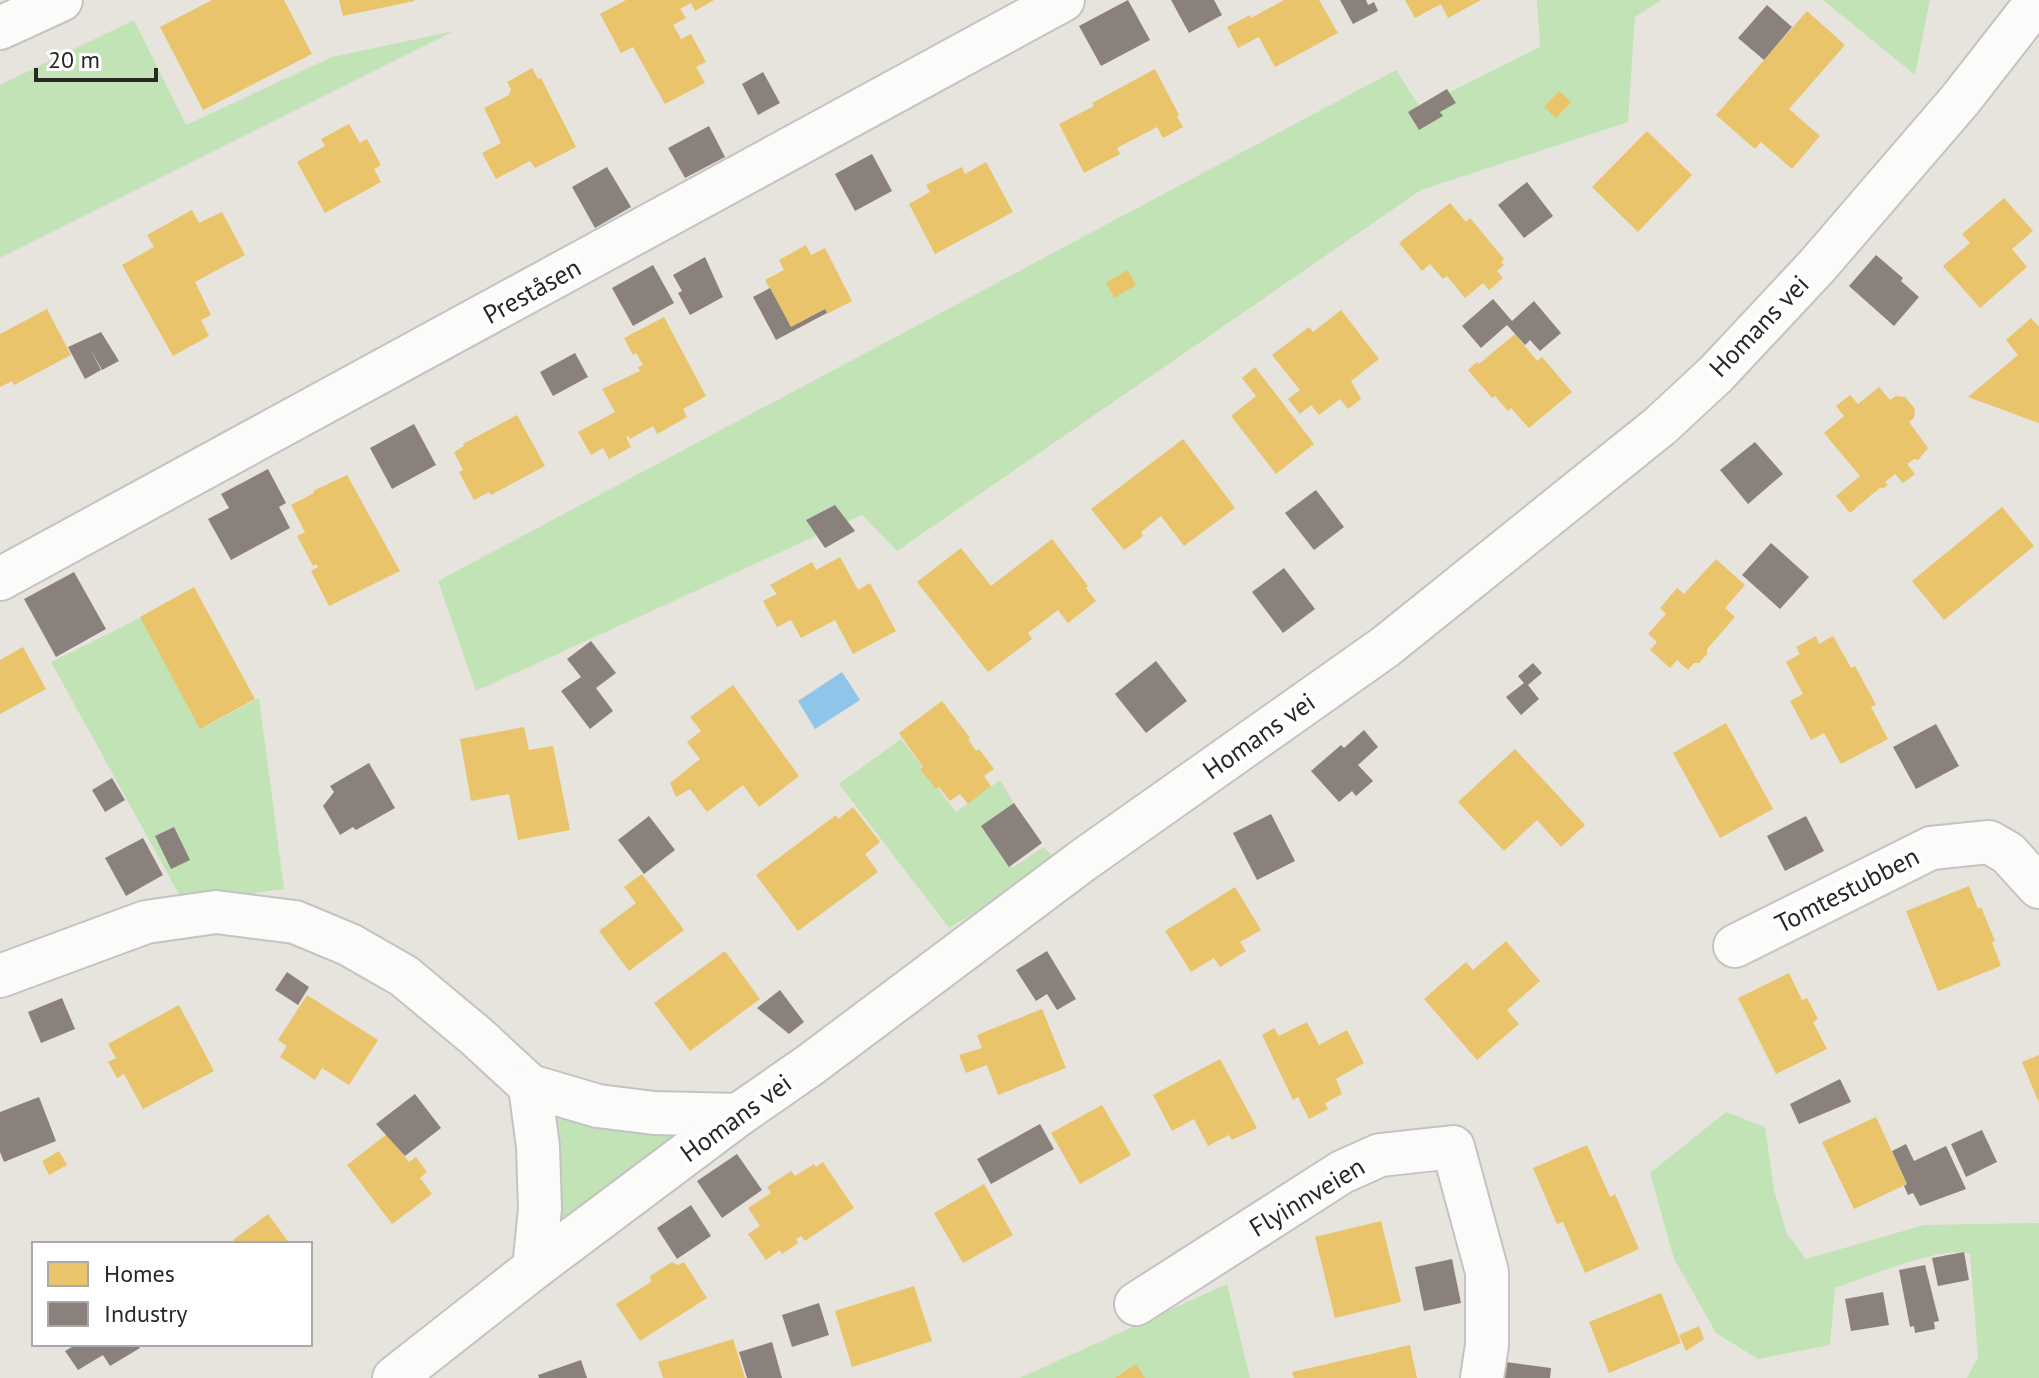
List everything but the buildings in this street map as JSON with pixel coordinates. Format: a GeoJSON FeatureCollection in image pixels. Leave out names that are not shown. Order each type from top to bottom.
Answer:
{"type":"FeatureCollection","features":[{"type":"Feature","properties":{"kind":"street"},"geometry":{"type":"LineString","coordinates":[[0,28],[61,0]]}},
{"type":"Feature","properties":{"kind":"street","name":"Preståsen"},"geometry":{"type":"LineString","coordinates":[[0,579],[1063,0]]}},
{"type":"Feature","properties":{"kind":"street","name":"Homans vei"},"geometry":{"type":"LineString","coordinates":[[394,1378],[534,1268],[1082,861],[1385,647],[1660,426],[1716,374],[1817,266],[1960,100],[2038,0]]}},
{"type":"Feature","properties":{"kind":"street","name":"Tomtestubben"},"geometry":{"type":"LineString","coordinates":[[1735,946],[1931,848],[1989,842],[2008,853],[2039,887]]}},
{"type":"Feature","properties":{"kind":"street"},"geometry":{"type":"LineString","coordinates":[[0,976],[146,922],[216,912],[295,922],[350,945],[404,976],[530,1086],[598,1106],[654,1113],[738,1115]]}},
{"type":"Feature","properties":{"kind":"street"},"geometry":{"type":"LineString","coordinates":[[530,1086],[538,1147],[540,1209],[534,1268]]}},
{"type":"Feature","properties":{"kind":"street","name":"Flyinnveien"},"geometry":{"type":"LineString","coordinates":[[1136,1304],[1342,1172],[1380,1155],[1453,1147],[1487,1272],[1487,1345],[1482,1378]]}},
{"type":"Feature","properties":{"kind":"green space"},"geometry":{"type":"Polygon","coordinates":[[[1537,0],[1662,0],[1635,17],[1628,122],[1421,190],[897,551],[862,515],[476,691],[438,581],[1396,70],[1420,107],[1540,47],[1537,0]]]}},
{"type":"Feature","properties":{"kind":"green space"},"geometry":{"type":"Polygon","coordinates":[[[1823,0],[1930,0],[1915,75],[1823,0]]]}},
{"type":"Feature","properties":{"kind":"green space"},"geometry":{"type":"Polygon","coordinates":[[[134,20],[186,125],[332,57],[454,31],[0,258],[0,85],[134,20]]]}},
{"type":"Feature","properties":{"kind":"green space"},"geometry":{"type":"Polygon","coordinates":[[[144,616],[205,727],[259,698],[284,889],[184,903],[51,662],[144,616]]]}},
{"type":"Feature","properties":{"kind":"green space"},"geometry":{"type":"Polygon","coordinates":[[[901,739],[956,812],[1000,780],[1016,807],[985,829],[1012,868],[1044,847],[1058,863],[949,928],[839,784],[901,739]]]}},
{"type":"Feature","properties":{"kind":"green space"},"geometry":{"type":"Polygon","coordinates":[[[1726,1112],[1765,1127],[1774,1190],[1787,1234],[1806,1259],[1924,1225],[2039,1223],[2039,1378],[1967,1378],[1978,1357],[1970,1254],[1958,1252],[1924,1258],[1835,1288],[1830,1345],[1758,1359],[1716,1333],[1674,1259],[1650,1173],[1726,1112]]]}},
{"type":"Feature","properties":{"kind":"green space"},"geometry":{"type":"Polygon","coordinates":[[[554,1116],[699,1135],[553,1239],[554,1116]]]}},
{"type":"Feature","properties":{"kind":"green space"},"geometry":{"type":"Polygon","coordinates":[[[1227,1284],[1250,1378],[1020,1378],[1227,1284]]]}},
{"type":"Feature","properties":{"kind":"water"},"geometry":{"type":"Polygon","coordinates":[[[842,672],[860,700],[815,729],[798,701],[842,672]]]}}]}
